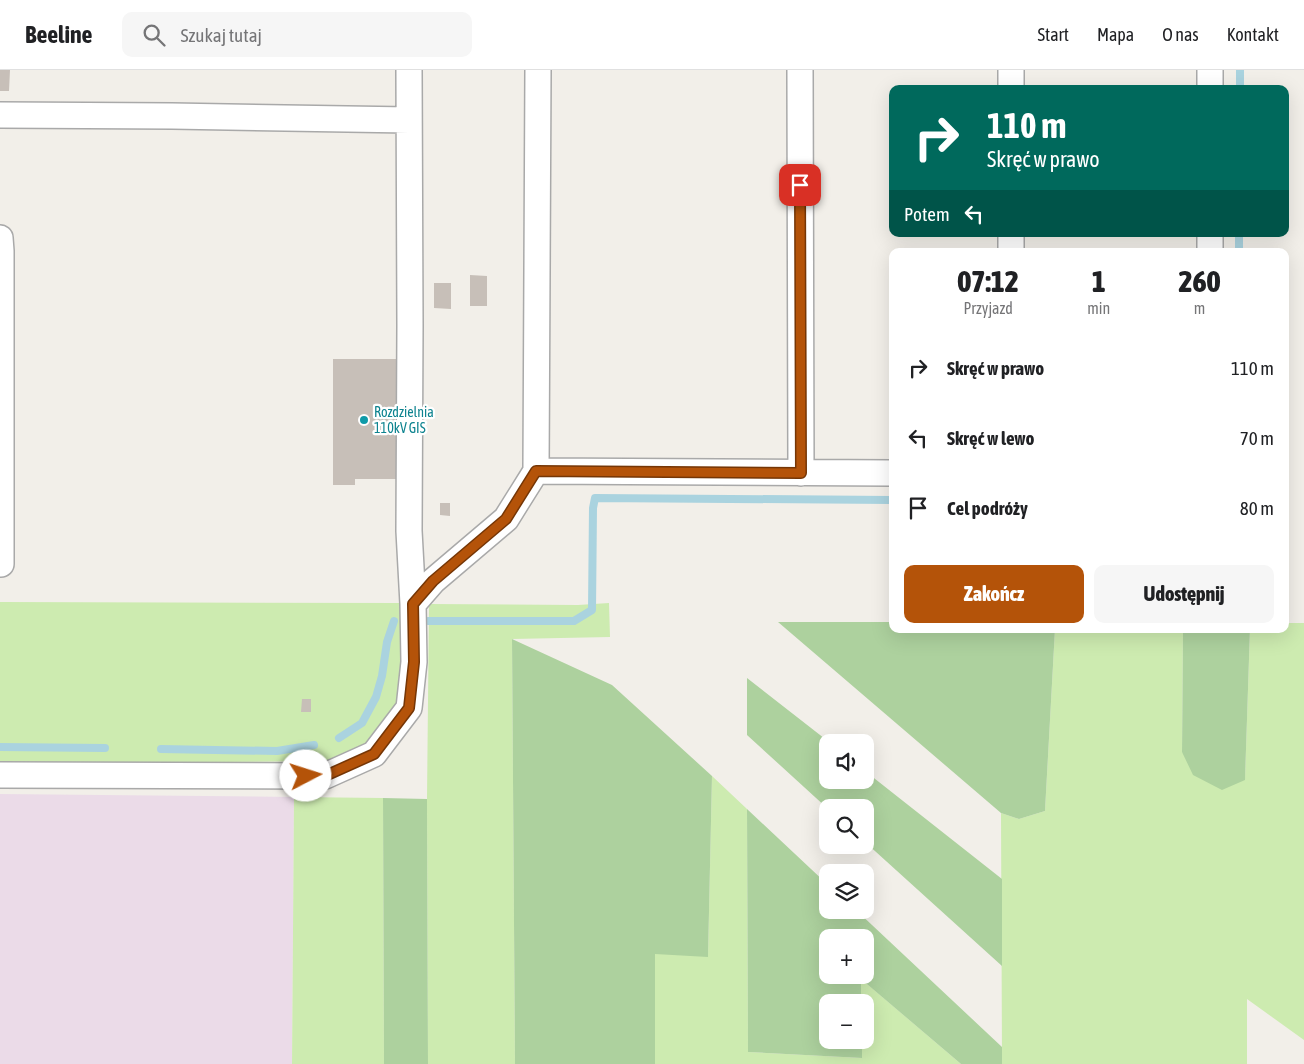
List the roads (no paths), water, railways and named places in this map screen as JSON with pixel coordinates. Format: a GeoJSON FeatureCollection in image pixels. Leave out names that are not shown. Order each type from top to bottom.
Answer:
{"type":"FeatureCollection","features":[{"type":"Feature","properties":{"kind":"lane"},"geometry":{"type":"LineString","coordinates":[[0,774],[325,776],[374,754],[409,708],[414,662],[409,531],[409,70]]}},
{"type":"Feature","properties":{"kind":"lane"},"geometry":{"type":"LineString","coordinates":[[413,604],[433,581],[506,519],[536,471],[538,70]]}},
{"type":"Feature","properties":{"kind":"lane"},"geometry":{"type":"LineString","coordinates":[[800,70],[801,473]]}},
{"type":"Feature","properties":{"kind":"lane"},"geometry":{"type":"LineString","coordinates":[[1011,70],[1011,85]]}},
{"type":"Feature","properties":{"kind":"lane"},"geometry":{"type":"LineString","coordinates":[[1210,70],[1210,85]]}},
{"type":"Feature","properties":{"kind":"lane"},"geometry":{"type":"LineString","coordinates":[[0,115],[409,120]]}},
{"type":"Feature","properties":{"kind":"lane"},"geometry":{"type":"LineString","coordinates":[[0,238],[1,564]]}},
{"type":"Feature","properties":{"kind":"lane"},"geometry":{"type":"LineString","coordinates":[[536,471],[889,473]]}},
{"type":"Feature","properties":{"kind":"waterway"},"geometry":{"type":"LineString","coordinates":[[1240,70],[1240,85]]}},
{"type":"Feature","properties":{"kind":"waterway"},"geometry":{"type":"LineString","coordinates":[[1239,237],[1239,248]]}},
{"type":"Feature","properties":{"kind":"waterway"},"geometry":{"type":"LineString","coordinates":[[428,621],[574,621],[592,610],[593,508],[595,498],[889,500]]}},
{"type":"Feature","properties":{"kind":"waterway"},"geometry":{"type":"LineString","coordinates":[[339,738],[362,723],[376,697],[382,676],[387,642],[394,621]]}},
{"type":"Feature","properties":{"kind":"waterway"},"geometry":{"type":"LineString","coordinates":[[161,749],[277,751],[314,745]]}},
{"type":"Feature","properties":{"kind":"waterway"},"geometry":{"type":"LineString","coordinates":[[0,747],[105,748]]}},
{"type":"Feature","properties":{"kind":"place","name":"Rozdzielnia 110kV GIS"},"geometry":{"type":"Point","coordinates":[364,420]}}]}
